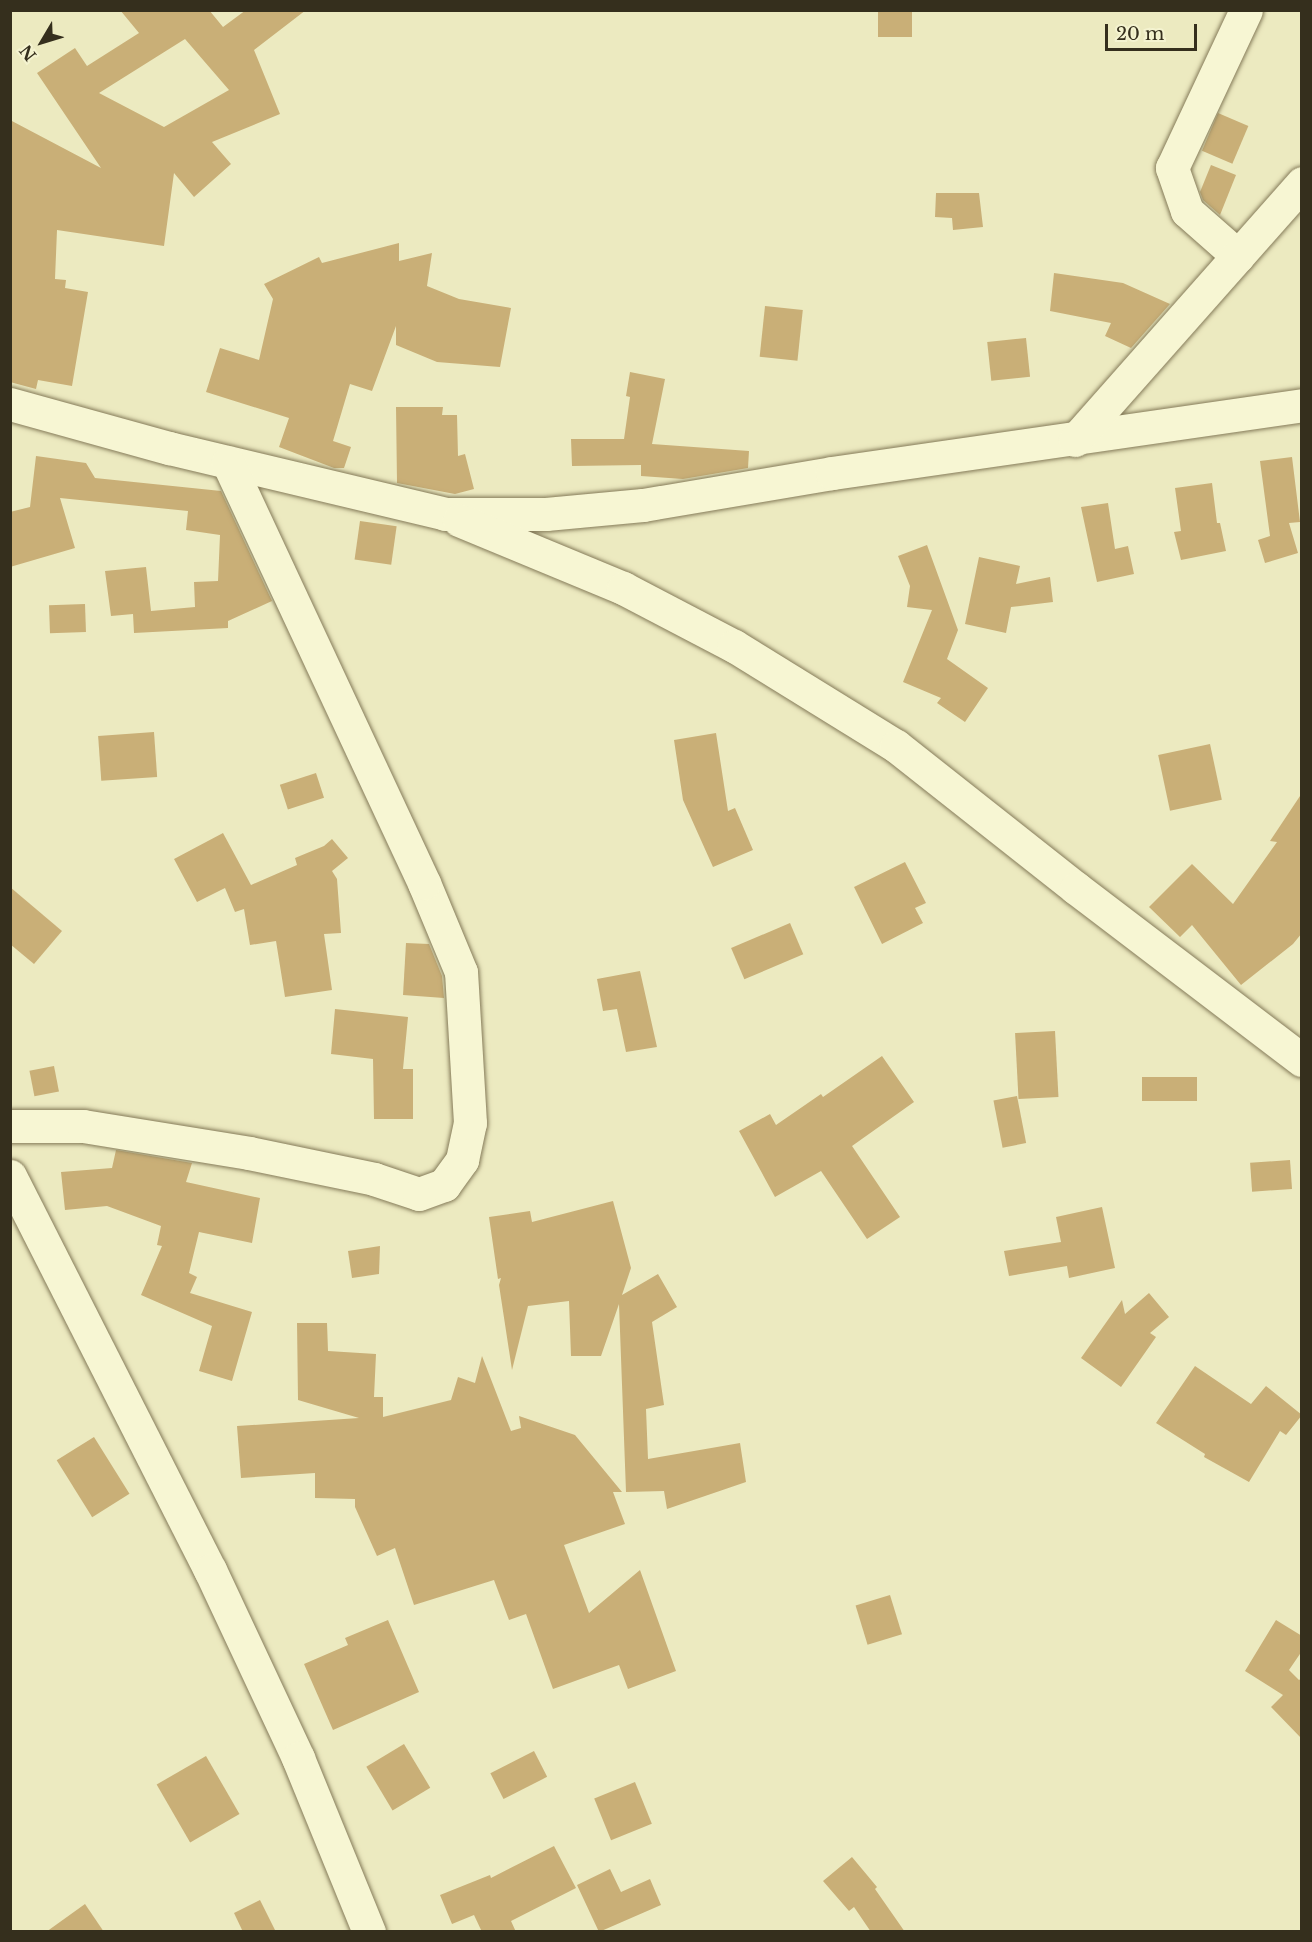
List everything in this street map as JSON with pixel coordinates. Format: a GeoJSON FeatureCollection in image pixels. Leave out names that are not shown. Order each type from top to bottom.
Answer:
{"type":"FeatureCollection","features":[{"type":"Feature","properties":{"kind":"street"},"geometry":{"type":"LineString","coordinates":[[1238,256],[1187,211],[1172,168],[1246,10]]}},
{"type":"Feature","properties":{"kind":"street"},"geometry":{"type":"LineString","coordinates":[[1075,440],[1302,183]]}},
{"type":"Feature","properties":{"kind":"street"},"geometry":{"type":"LineString","coordinates":[[10,404],[228,462],[445,514],[623,588],[734,646],[896,746],[1085,896],[1302,1060]]}},
{"type":"Feature","properties":{"kind":"street"},"geometry":{"type":"LineString","coordinates":[[445,514],[546,514],[643,505],[832,473],[1075,440],[1302,405]]}},
{"type":"Feature","properties":{"kind":"street"},"geometry":{"type":"LineString","coordinates":[[10,1126],[83,1126],[227,1150],[374,1179],[419,1194],[444,1185],[462,1160],[470,1123],[461,972],[424,883],[228,462]]}},
{"type":"Feature","properties":{"kind":"street"},"geometry":{"type":"LineString","coordinates":[[10,1176],[210,1570],[298,1758],[369,1932]]}},
{"type":"Feature","properties":{"kind":"building"},"geometry":{"type":"Polygon","coordinates":[[[120,10],[209,10],[223,27],[246,10],[306,10],[254,50],[280,114],[212,142],[231,164],[194,197],[174,173],[164,246],[57,230],[55,279],[66,280],[65,288],[88,292],[72,386],[38,380],[36,389],[10,382],[10,120],[101,168],[37,73],[75,48],[87,66],[139,33],[120,10]],[[185,39],[99,93],[164,127],[229,90],[185,39]]]}},
{"type":"Feature","properties":{"kind":"building"},"geometry":{"type":"Polygon","coordinates":[[[878,10],[912,10],[912,37],[878,37],[878,10]]]}},
{"type":"Feature","properties":{"kind":"building"},"geometry":{"type":"Polygon","coordinates":[[[1218,113],[1248,126],[1232,164],[1202,151],[1218,113]]]}},
{"type":"Feature","properties":{"kind":"building"},"geometry":{"type":"Polygon","coordinates":[[[1211,165],[1236,175],[1220,215],[1203,200],[1200,192],[1211,165]]]}},
{"type":"Feature","properties":{"kind":"building"},"geometry":{"type":"Polygon","coordinates":[[[936,193],[979,193],[983,227],[953,230],[952,218],[935,217],[936,193]]]}},
{"type":"Feature","properties":{"kind":"building"},"geometry":{"type":"Polygon","coordinates":[[[399,243],[399,261],[432,253],[427,286],[459,299],[511,308],[500,367],[437,362],[396,345],[396,326],[372,391],[350,384],[333,441],[351,447],[344,468],[334,468],[279,447],[289,418],[206,392],[220,348],[259,360],[273,299],[264,284],[319,257],[322,263],[399,243]]]}},
{"type":"Feature","properties":{"kind":"building"},"geometry":{"type":"Polygon","coordinates":[[[1054,273],[1123,283],[1170,304],[1131,348],[1105,336],[1111,323],[1050,311],[1054,273]]]}},
{"type":"Feature","properties":{"kind":"building"},"geometry":{"type":"Polygon","coordinates":[[[765,306],[803,310],[797,361],[760,357],[765,306]]]}},
{"type":"Feature","properties":{"kind":"building"},"geometry":{"type":"Polygon","coordinates":[[[1026,338],[1030,377],[991,381],[987,342],[1026,338]]]}},
{"type":"Feature","properties":{"kind":"building"},"geometry":{"type":"Polygon","coordinates":[[[630,372],[665,379],[652,444],[749,451],[748,468],[683,479],[641,476],[641,465],[572,466],[571,439],[624,439],[630,397],[626,396],[630,372]]]}},
{"type":"Feature","properties":{"kind":"building"},"geometry":{"type":"Polygon","coordinates":[[[396,407],[443,407],[442,415],[457,415],[458,456],[465,454],[474,489],[455,494],[397,483],[396,407]]]}},
{"type":"Feature","properties":{"kind":"building"},"geometry":{"type":"Polygon","coordinates":[[[36,456],[86,463],[95,478],[221,491],[272,601],[228,621],[228,628],[134,633],[133,614],[111,616],[105,571],[146,567],[151,611],[195,607],[194,582],[218,581],[220,535],[186,530],[188,511],[60,498],[75,548],[10,567],[10,512],[30,507],[36,456]]]}},
{"type":"Feature","properties":{"kind":"building"},"geometry":{"type":"Polygon","coordinates":[[[1292,457],[1300,522],[1289,523],[1298,553],[1265,563],[1258,540],[1270,536],[1260,461],[1292,457]]]}},
{"type":"Feature","properties":{"kind":"building"},"geometry":{"type":"Polygon","coordinates":[[[1212,483],[1217,523],[1220,523],[1226,551],[1181,560],[1174,532],[1181,531],[1175,488],[1212,483]]]}},
{"type":"Feature","properties":{"kind":"building"},"geometry":{"type":"Polygon","coordinates":[[[1108,503],[1115,549],[1128,546],[1134,574],[1097,582],[1081,507],[1108,503]]]}},
{"type":"Feature","properties":{"kind":"building"},"geometry":{"type":"Polygon","coordinates":[[[360,521],[397,526],[391,565],[355,560],[360,521]]]}},
{"type":"Feature","properties":{"kind":"building"},"geometry":{"type":"Polygon","coordinates":[[[927,545],[958,630],[947,659],[988,688],[965,722],[937,703],[941,698],[903,682],[932,610],[907,607],[910,586],[898,556],[927,545]]]}},
{"type":"Feature","properties":{"kind":"building"},"geometry":{"type":"Polygon","coordinates":[[[979,557],[1020,566],[1016,584],[1050,577],[1053,602],[1011,607],[1006,633],[965,624],[979,557]]]}},
{"type":"Feature","properties":{"kind":"building"},"geometry":{"type":"Polygon","coordinates":[[[85,604],[86,632],[50,633],[49,605],[85,604]]]}},
{"type":"Feature","properties":{"kind":"building"},"geometry":{"type":"Polygon","coordinates":[[[154,732],[157,777],[101,781],[98,736],[154,732]]]}},
{"type":"Feature","properties":{"kind":"building"},"geometry":{"type":"Polygon","coordinates":[[[716,733],[728,811],[735,808],[753,850],[713,867],[683,800],[674,740],[716,733]]]}},
{"type":"Feature","properties":{"kind":"building"},"geometry":{"type":"Polygon","coordinates":[[[1210,744],[1222,800],[1170,811],[1158,755],[1210,744]]]}},
{"type":"Feature","properties":{"kind":"building"},"geometry":{"type":"Polygon","coordinates":[[[316,773],[324,798],[288,809],[280,785],[316,773]]]}},
{"type":"Feature","properties":{"kind":"building"},"geometry":{"type":"Polygon","coordinates":[[[1302,793],[1302,933],[1293,944],[1241,985],[1192,925],[1180,937],[1149,907],[1192,864],[1233,904],[1277,842],[1270,841],[1302,793]]]}},
{"type":"Feature","properties":{"kind":"building"},"geometry":{"type":"Polygon","coordinates":[[[223,833],[251,885],[297,865],[295,858],[324,846],[332,839],[348,858],[332,871],[337,879],[341,933],[324,934],[332,990],[285,997],[276,941],[250,945],[244,909],[235,912],[225,888],[197,902],[174,859],[223,833]]]}},
{"type":"Feature","properties":{"kind":"building"},"geometry":{"type":"Polygon","coordinates":[[[905,862],[926,903],[915,908],[923,923],[882,944],[854,887],[905,862]]]}},
{"type":"Feature","properties":{"kind":"building"},"geometry":{"type":"Polygon","coordinates":[[[10,887],[62,931],[34,964],[10,944],[10,887]]]}},
{"type":"Feature","properties":{"kind":"building"},"geometry":{"type":"Polygon","coordinates":[[[790,923],[803,954],[744,979],[731,948],[790,923]]]}},
{"type":"Feature","properties":{"kind":"building"},"geometry":{"type":"Polygon","coordinates":[[[406,943],[429,944],[442,976],[444,998],[403,995],[406,943]]]}},
{"type":"Feature","properties":{"kind":"building"},"geometry":{"type":"Polygon","coordinates":[[[640,971],[657,1047],[626,1052],[617,1009],[603,1011],[597,979],[640,971]]]}},
{"type":"Feature","properties":{"kind":"building"},"geometry":{"type":"Polygon","coordinates":[[[335,1009],[408,1017],[403,1069],[413,1069],[413,1119],[374,1119],[373,1059],[331,1054],[335,1009]]]}},
{"type":"Feature","properties":{"kind":"building"},"geometry":{"type":"Polygon","coordinates":[[[1055,1031],[1058,1097],[1019,1099],[1015,1033],[1055,1031]]]}},
{"type":"Feature","properties":{"kind":"building"},"geometry":{"type":"Polygon","coordinates":[[[882,1056],[914,1102],[852,1146],[900,1217],[867,1239],[821,1171],[775,1197],[739,1131],[770,1114],[776,1125],[821,1094],[823,1097],[882,1056]]]}},
{"type":"Feature","properties":{"kind":"building"},"geometry":{"type":"Polygon","coordinates":[[[54,1066],[59,1092],[34,1096],[29,1071],[54,1066]]]}},
{"type":"Feature","properties":{"kind":"building"},"geometry":{"type":"Polygon","coordinates":[[[1142,1077],[1197,1077],[1197,1101],[1142,1101],[1142,1077]]]}},
{"type":"Feature","properties":{"kind":"building"},"geometry":{"type":"Polygon","coordinates":[[[1017,1096],[1026,1143],[1003,1148],[993,1101],[1017,1096]]]}},
{"type":"Feature","properties":{"kind":"building"},"geometry":{"type":"Polygon","coordinates":[[[116,1150],[192,1163],[186,1182],[260,1198],[252,1243],[199,1232],[189,1273],[197,1277],[190,1293],[252,1312],[232,1381],[199,1371],[212,1326],[141,1295],[162,1246],[157,1245],[161,1226],[107,1206],[65,1210],[61,1172],[112,1168],[116,1150]]]}},
{"type":"Feature","properties":{"kind":"building"},"geometry":{"type":"Polygon","coordinates":[[[1290,1160],[1292,1189],[1252,1192],[1250,1163],[1290,1160]]]}},
{"type":"Feature","properties":{"kind":"building"},"geometry":{"type":"Polygon","coordinates":[[[613,1201],[631,1268],[622,1295],[658,1274],[677,1307],[652,1322],[664,1405],[646,1409],[648,1459],[740,1443],[746,1482],[667,1509],[664,1491],[626,1492],[619,1304],[601,1356],[571,1356],[569,1301],[528,1306],[512,1370],[499,1285],[501,1278],[498,1279],[489,1217],[530,1211],[532,1222],[613,1201]]]}},
{"type":"Feature","properties":{"kind":"building"},"geometry":{"type":"Polygon","coordinates":[[[1102,1207],[1115,1268],[1069,1278],[1067,1266],[1009,1276],[1004,1251],[1061,1242],[1056,1217],[1102,1207]]]}},
{"type":"Feature","properties":{"kind":"building"},"geometry":{"type":"Polygon","coordinates":[[[380,1246],[379,1274],[352,1278],[348,1251],[380,1246]]]}},
{"type":"Feature","properties":{"kind":"building"},"geometry":{"type":"Polygon","coordinates":[[[1149,1293],[1169,1317],[1150,1333],[1156,1337],[1121,1387],[1081,1358],[1122,1300],[1125,1314],[1149,1293]]]}},
{"type":"Feature","properties":{"kind":"building"},"geometry":{"type":"Polygon","coordinates":[[[297,1323],[327,1323],[328,1351],[376,1354],[374,1397],[383,1397],[383,1417],[451,1400],[458,1377],[475,1383],[482,1356],[511,1431],[521,1428],[519,1416],[575,1435],[622,1492],[613,1492],[625,1524],[564,1545],[589,1613],[640,1570],[676,1671],[628,1689],[619,1665],[553,1689],[526,1614],[509,1620],[494,1580],[414,1605],[395,1548],[377,1556],[355,1507],[355,1499],[315,1498],[315,1473],[241,1478],[237,1426],[359,1418],[298,1400],[297,1323]]]}},
{"type":"Feature","properties":{"kind":"building"},"geometry":{"type":"Polygon","coordinates":[[[1195,1366],[1251,1404],[1266,1386],[1302,1415],[1286,1435],[1280,1431],[1249,1482],[1204,1457],[1205,1454],[1156,1423],[1195,1366]]]}},
{"type":"Feature","properties":{"kind":"building"},"geometry":{"type":"Polygon","coordinates":[[[94,1437],[130,1494],[92,1517],[57,1460],[94,1437]]]}},
{"type":"Feature","properties":{"kind":"building"},"geometry":{"type":"Polygon","coordinates":[[[890,1595],[902,1634],[868,1645],[856,1606],[890,1595]]]}},
{"type":"Feature","properties":{"kind":"building"},"geometry":{"type":"Polygon","coordinates":[[[388,1620],[419,1692],[333,1730],[304,1664],[348,1645],[345,1638],[388,1620]]]}},
{"type":"Feature","properties":{"kind":"building"},"geometry":{"type":"Polygon","coordinates":[[[1276,1620],[1302,1636],[1302,1651],[1289,1670],[1299,1680],[1302,1678],[1302,1739],[1271,1707],[1283,1695],[1245,1671],[1276,1620]]]}},
{"type":"Feature","properties":{"kind":"building"},"geometry":{"type":"Polygon","coordinates":[[[404,1744],[430,1788],[393,1810],[366,1767],[404,1744]]]}},
{"type":"Feature","properties":{"kind":"building"},"geometry":{"type":"Polygon","coordinates":[[[534,1751],[547,1777],[504,1799],[490,1773],[534,1751]]]}},
{"type":"Feature","properties":{"kind":"building"},"geometry":{"type":"Polygon","coordinates":[[[206,1756],[240,1814],[190,1843],[157,1784],[206,1756]]]}},
{"type":"Feature","properties":{"kind":"building"},"geometry":{"type":"Polygon","coordinates":[[[635,1782],[652,1824],[611,1840],[594,1798],[635,1782]]]}},
{"type":"Feature","properties":{"kind":"building"},"geometry":{"type":"Polygon","coordinates":[[[554,1846],[576,1888],[511,1921],[516,1932],[482,1932],[474,1915],[452,1924],[440,1895],[490,1875],[491,1878],[554,1846]]]}},
{"type":"Feature","properties":{"kind":"building"},"geometry":{"type":"Polygon","coordinates":[[[852,1857],[877,1887],[875,1889],[905,1932],[871,1932],[854,1907],[849,1911],[823,1881],[852,1857]]]}},
{"type":"Feature","properties":{"kind":"building"},"geometry":{"type":"Polygon","coordinates":[[[610,1869],[621,1892],[650,1879],[661,1905],[599,1932],[577,1885],[610,1869]]]}},
{"type":"Feature","properties":{"kind":"building"},"geometry":{"type":"Polygon","coordinates":[[[260,1900],[276,1932],[243,1932],[234,1913],[260,1900]]]}},
{"type":"Feature","properties":{"kind":"building"},"geometry":{"type":"Polygon","coordinates":[[[85,1904],[104,1932],[46,1932],[85,1904]]]}}]}
